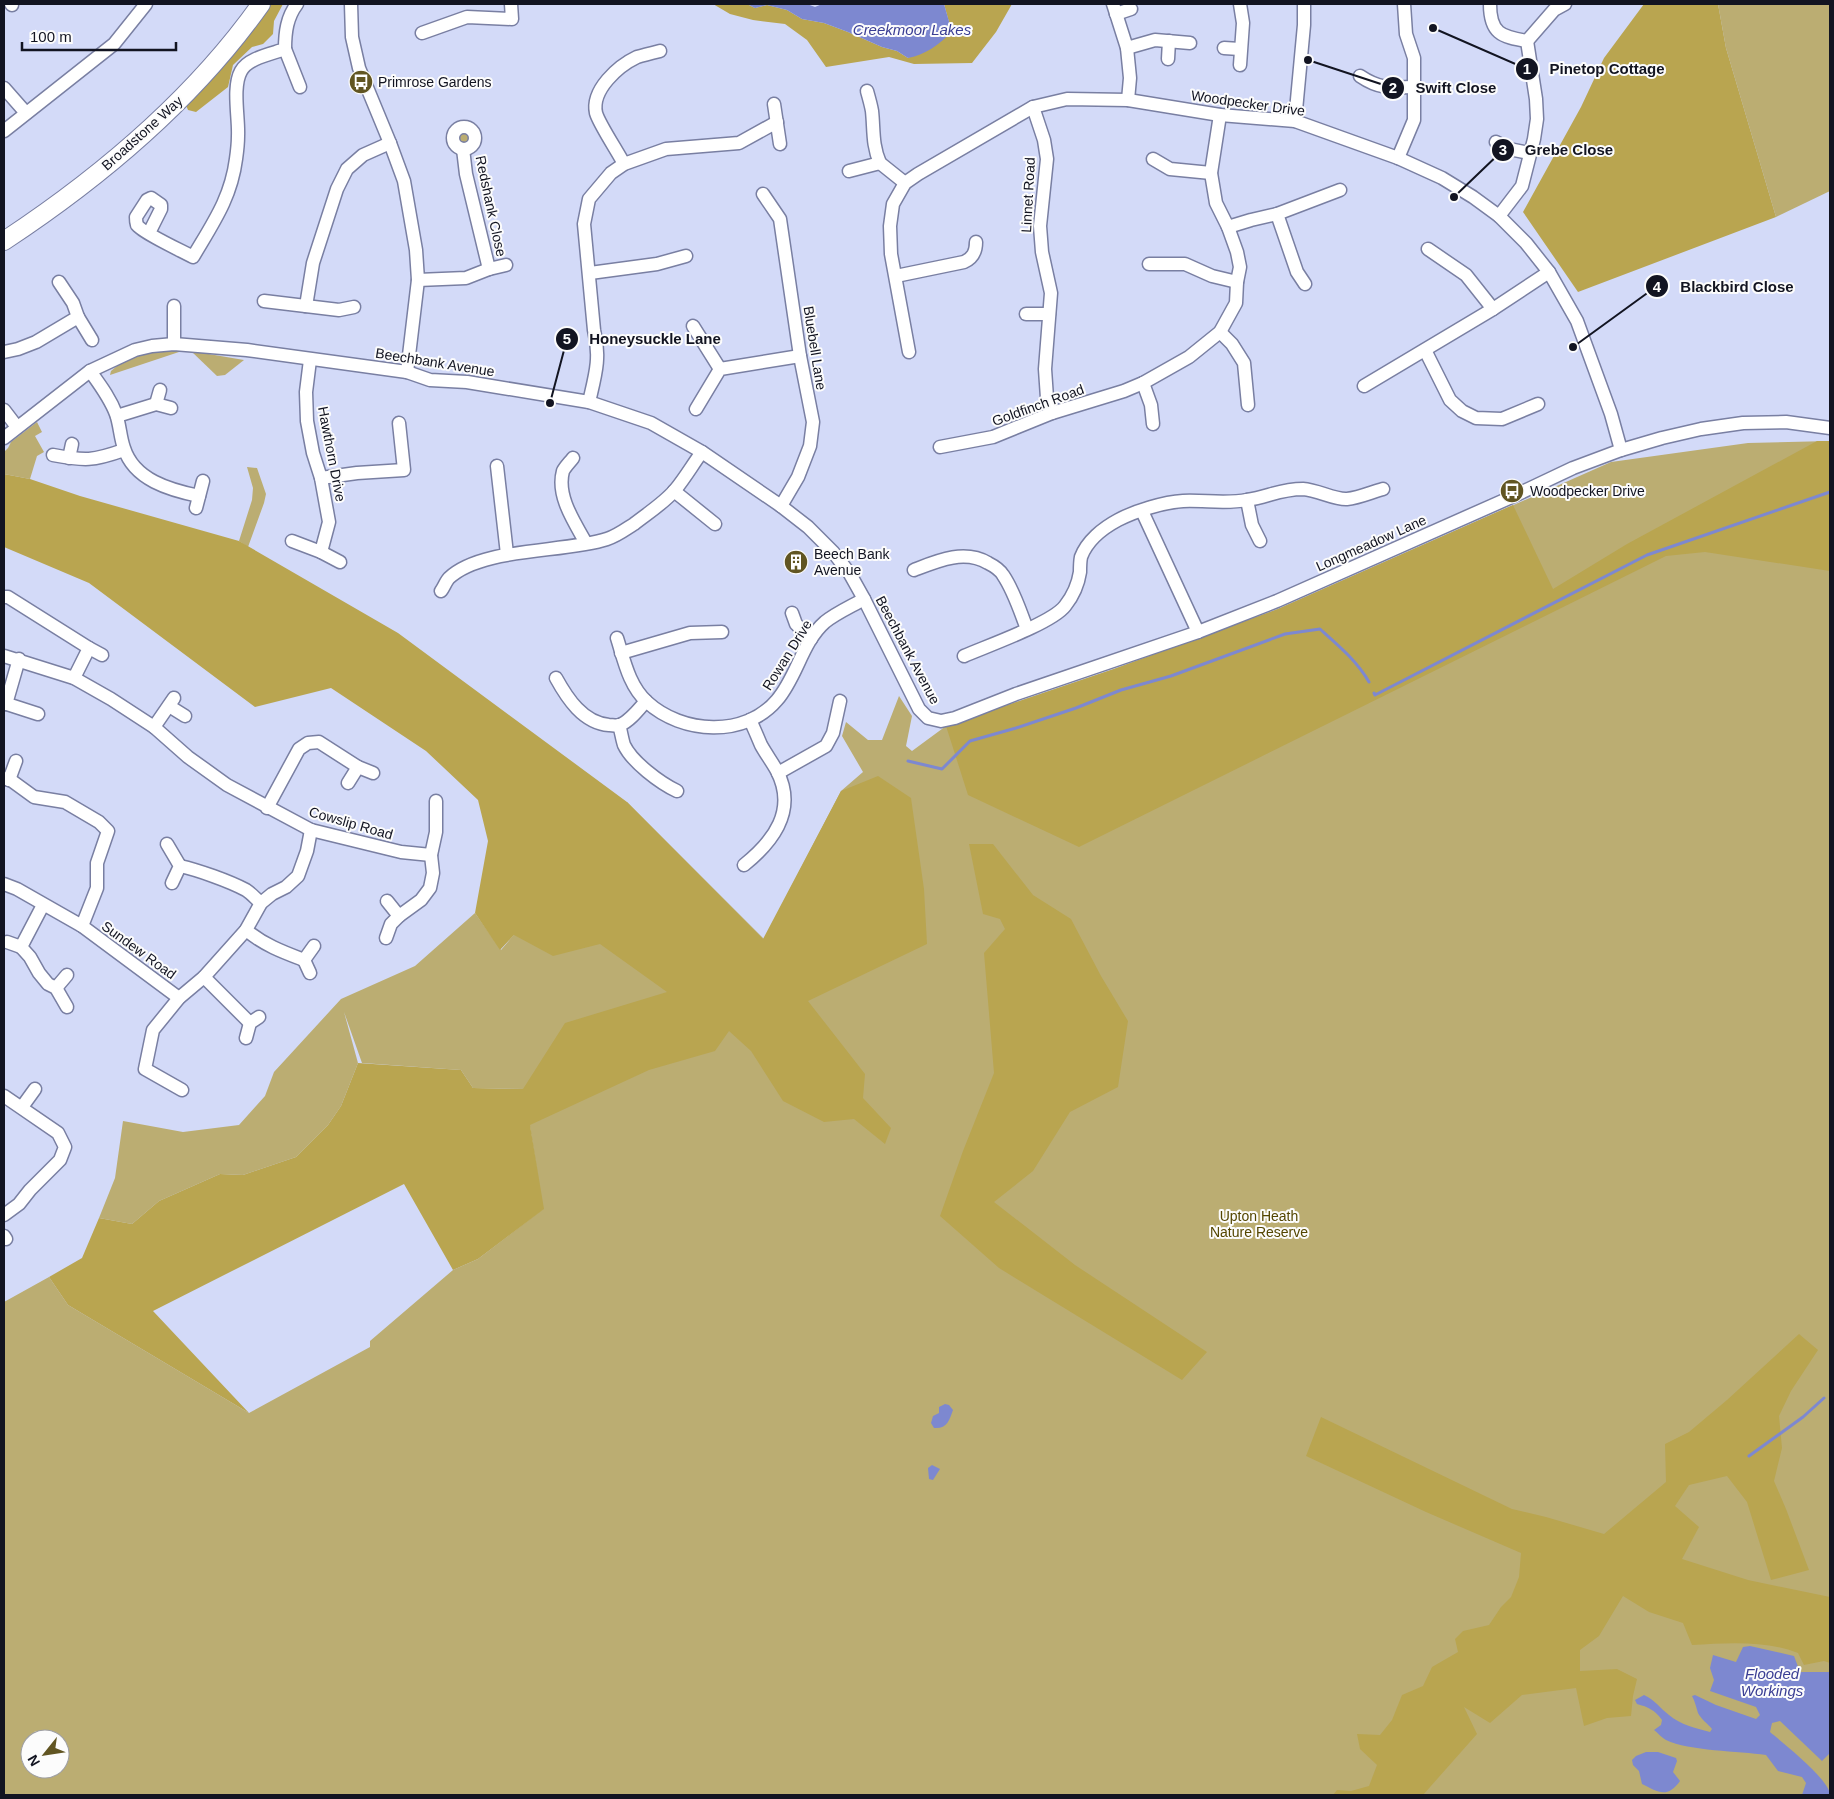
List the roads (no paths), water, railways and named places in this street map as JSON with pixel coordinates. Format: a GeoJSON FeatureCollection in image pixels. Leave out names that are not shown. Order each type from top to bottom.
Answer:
{"type":"FeatureCollection","features":[{"type":"Feature","properties":{"kind":"street"},"geometry":{"type":"LineString","coordinates":[[4,130],[114,44],[146,4]]}},
{"type":"Feature","properties":{"kind":"street","name":"Broadstone Way"},"geometry":{"type":"LineString","coordinates":[[4,241],[81,187],[135,143],[192,87],[261,4]]}},
{"type":"Feature","properties":{"kind":"street"},"geometry":{"type":"LineString","coordinates":[[297,4],[285,30],[284,49],[300,87]]}},
{"type":"Feature","properties":{"kind":"street"},"geometry":{"type":"LineString","coordinates":[[351,4],[352,37],[359,68],[404,181],[411,215],[418,280],[407,372]]}},
{"type":"Feature","properties":{"kind":"street"},"geometry":{"type":"LineString","coordinates":[[422,33],[467,18],[518,19],[511,4]]}},
{"type":"Feature","properties":{"kind":"street"},"geometry":{"type":"LineString","coordinates":[[1240,4],[1243,23],[1240,65]]}},
{"type":"Feature","properties":{"kind":"street"},"geometry":{"type":"LineString","coordinates":[[1295,121],[1304,25],[1304,4]]}},
{"type":"Feature","properties":{"kind":"street"},"geometry":{"type":"LineString","coordinates":[[1398,158],[1414,120],[1414,58],[1406,34],[1404,4]]}},
{"type":"Feature","properties":{"kind":"street"},"geometry":{"type":"LineString","coordinates":[[1490,4],[1490,18],[1495,30],[1508,38],[1527,41]]}},
{"type":"Feature","properties":{"kind":"street"},"geometry":{"type":"LineString","coordinates":[[1527,41],[1559,7]]}},
{"type":"Feature","properties":{"kind":"street"},"geometry":{"type":"LineString","coordinates":[[1128,100],[1130,78],[1127,48],[1114,9],[1131,9]]}},
{"type":"Feature","properties":{"kind":"street"},"geometry":{"type":"LineString","coordinates":[[1127,48],[1155,40],[1190,42]]}},
{"type":"Feature","properties":{"kind":"street"},"geometry":{"type":"LineString","coordinates":[[1168,59],[1169,41]]}},
{"type":"Feature","properties":{"kind":"street"},"geometry":{"type":"LineString","coordinates":[[1499,216],[1522,186],[1534,139],[1537,119],[1536,99],[1527,41]]}},
{"type":"Feature","properties":{"kind":"street"},"geometry":{"type":"LineString","coordinates":[[1224,48],[1240,49]]}},
{"type":"Feature","properties":{"kind":"street"},"geometry":{"type":"LineString","coordinates":[[188,269],[193,256],[226,202],[232,184],[238,136],[237,109],[240,72],[247,64],[284,49]]}},
{"type":"Feature","properties":{"kind":"street"},"geometry":{"type":"LineString","coordinates":[[624,164],[596,114],[595,99],[621,66],[638,57],[660,52]]}},
{"type":"Feature","properties":{"kind":"street"},"geometry":{"type":"LineString","coordinates":[[1360,76],[1382,87],[1414,87]]}},
{"type":"Feature","properties":{"kind":"street"},"geometry":{"type":"LineString","coordinates":[[4,88],[26,114]]}},
{"type":"Feature","properties":{"kind":"street"},"geometry":{"type":"LineString","coordinates":[[867,92],[872,110],[874,144],[880,163],[905,183]]}},
{"type":"Feature","properties":{"kind":"street","name":"Woodpecker Drive"},"geometry":{"type":"LineString","coordinates":[[909,352],[891,254],[890,226],[893,204],[905,183],[918,174],[1033,107],[1067,99],[1128,100],[1220,115],[1295,121],[1398,158],[1442,178],[1499,216],[1549,272],[1577,321],[1621,450]]}},
{"type":"Feature","properties":{"kind":"street"},"geometry":{"type":"LineString","coordinates":[[774,104],[780,144]]}},
{"type":"Feature","properties":{"kind":"street","name":"Linnet Road"},"geometry":{"type":"LineString","coordinates":[[1033,107],[1044,140],[1047,159],[1040,226],[1042,252],[1050,293],[1045,386],[1052,413]]}},
{"type":"Feature","properties":{"kind":"street","name":"Goldfinch Road"},"geometry":{"type":"LineString","coordinates":[[940,447],[994,437],[1052,413],[1124,391],[1189,357],[1220,332],[1236,303],[1236,282],[1240,267],[1228,227],[1216,203],[1211,173],[1220,115]]}},
{"type":"Feature","properties":{"kind":"street"},"geometry":{"type":"LineString","coordinates":[[589,402],[597,365],[598,346],[594,330],[584,224],[589,199],[611,172],[624,164],[666,149],[739,143],[777,122]]}},
{"type":"Feature","properties":{"kind":"street"},"geometry":{"type":"LineString","coordinates":[[1496,142],[1509,150],[1529,153]]}},
{"type":"Feature","properties":{"kind":"street"},"geometry":{"type":"LineString","coordinates":[[306,306],[313,263],[338,189],[347,170],[363,155],[390,143]]}},
{"type":"Feature","properties":{"kind":"street","name":"Redshank Close"},"geometry":{"type":"LineString","coordinates":[[463,150],[466,174],[489,269]]}},
{"type":"Feature","properties":{"kind":"street"},"geometry":{"type":"LineString","coordinates":[[1152,159],[1170,169],[1211,173]]}},
{"type":"Feature","properties":{"kind":"street"},"geometry":{"type":"LineString","coordinates":[[849,171],[880,163]]}},
{"type":"Feature","properties":{"kind":"street"},"geometry":{"type":"LineString","coordinates":[[1228,227],[1277,214],[1340,190]]}},
{"type":"Feature","properties":{"kind":"street","name":"Bluebell Lane"},"geometry":{"type":"LineString","coordinates":[[763,194],[780,219],[800,356],[812,422],[810,446],[798,477],[781,506]]}},
{"type":"Feature","properties":{"kind":"street"},"geometry":{"type":"LineString","coordinates":[[1277,214],[1297,272],[1305,284]]}},
{"type":"Feature","properties":{"kind":"street"},"geometry":{"type":"LineString","coordinates":[[150,233],[193,256]]}},
{"type":"Feature","properties":{"kind":"street"},"geometry":{"type":"LineString","coordinates":[[896,276],[964,262],[972,258],[978,259],[976,242]]}},
{"type":"Feature","properties":{"kind":"street"},"geometry":{"type":"LineString","coordinates":[[1428,248],[1466,275],[1493,309]]}},
{"type":"Feature","properties":{"kind":"street"},"geometry":{"type":"LineString","coordinates":[[590,273],[657,264],[686,256]]}},
{"type":"Feature","properties":{"kind":"street"},"geometry":{"type":"LineString","coordinates":[[1148,264],[1185,264],[1212,276],[1236,282]]}},
{"type":"Feature","properties":{"kind":"street","name":"Redshank Close"},"geometry":{"type":"LineString","coordinates":[[418,280],[466,278],[506,265]]}},
{"type":"Feature","properties":{"kind":"street"},"geometry":{"type":"LineString","coordinates":[[1364,386],[1493,309],[1549,272]]}},
{"type":"Feature","properties":{"kind":"street"},"geometry":{"type":"LineString","coordinates":[[59,282],[73,303],[78,317],[92,340]]}},
{"type":"Feature","properties":{"kind":"street"},"geometry":{"type":"LineString","coordinates":[[264,301],[339,310],[354,307]]}},
{"type":"Feature","properties":{"kind":"street"},"geometry":{"type":"LineString","coordinates":[[174,306],[174,344]]}},
{"type":"Feature","properties":{"kind":"street"},"geometry":{"type":"LineString","coordinates":[[1026,314],[1049,314]]}},
{"type":"Feature","properties":{"kind":"street"},"geometry":{"type":"LineString","coordinates":[[4,352],[36,342],[78,317]]}},
{"type":"Feature","properties":{"kind":"street"},"geometry":{"type":"LineString","coordinates":[[693,326],[720,369]]}},
{"type":"Feature","properties":{"kind":"street"},"geometry":{"type":"LineString","coordinates":[[1220,332],[1232,344],[1244,363],[1248,405]]}},
{"type":"Feature","properties":{"kind":"street","name":"Beechbank Avenue"},"geometry":{"type":"LineString","coordinates":[[4,438],[90,371],[135,350],[174,344],[247,350],[407,372],[430,380],[466,382],[589,402],[651,423],[702,452],[781,506],[808,527],[833,552],[850,574],[919,709],[928,718]]}},
{"type":"Feature","properties":{"kind":"street"},"geometry":{"type":"LineString","coordinates":[[1425,350],[1450,400],[1462,411],[1476,418],[1502,419],[1538,404]]}},
{"type":"Feature","properties":{"kind":"street"},"geometry":{"type":"LineString","coordinates":[[696,409],[720,369],[800,356]]}},
{"type":"Feature","properties":{"kind":"street","name":"Hawthorn Drive"},"geometry":{"type":"LineString","coordinates":[[310,360],[306,392],[307,421],[313,453],[321,478],[329,522],[321,552]]}},
{"type":"Feature","properties":{"kind":"street"},"geometry":{"type":"LineString","coordinates":[[90,371],[107,394],[117,416],[124,450],[137,469],[149,480],[197,502],[203,481]]}},
{"type":"Feature","properties":{"kind":"street"},"geometry":{"type":"LineString","coordinates":[[1144,382],[1151,405],[1153,424]]}},
{"type":"Feature","properties":{"kind":"street"},"geometry":{"type":"LineString","coordinates":[[156,404],[160,390]]}},
{"type":"Feature","properties":{"kind":"street"},"geometry":{"type":"LineString","coordinates":[[117,416],[156,404],[171,408]]}},
{"type":"Feature","properties":{"kind":"street"},"geometry":{"type":"LineString","coordinates":[[4,410],[17,427]]}},
{"type":"Feature","properties":{"kind":"street","name":"Longmeadow Lane"},"geometry":{"type":"LineString","coordinates":[[928,718],[941,721],[955,718],[1016,694],[1198,632],[1277,601],[1516,496],[1573,468],[1621,450],[1701,429],[1743,423],[1786,422],[1830,428]]}},
{"type":"Feature","properties":{"kind":"street"},"geometry":{"type":"LineString","coordinates":[[399,423],[404,470]]}},
{"type":"Feature","properties":{"kind":"street"},"geometry":{"type":"LineString","coordinates":[[70,458],[72,444]]}},
{"type":"Feature","properties":{"kind":"street"},"geometry":{"type":"LineString","coordinates":[[53,455],[80,460],[99,459],[124,450]]}},
{"type":"Feature","properties":{"kind":"street"},"geometry":{"type":"LineString","coordinates":[[441,591],[443,575],[462,568],[507,554],[552,550],[608,539],[654,509],[674,491],[702,452]]}},
{"type":"Feature","properties":{"kind":"street"},"geometry":{"type":"LineString","coordinates":[[573,458],[563,470],[562,487],[565,504],[586,543]]}},
{"type":"Feature","properties":{"kind":"street"},"geometry":{"type":"LineString","coordinates":[[497,466],[507,554]]}},
{"type":"Feature","properties":{"kind":"street"},"geometry":{"type":"LineString","coordinates":[[321,478],[357,473],[418,470]]}},
{"type":"Feature","properties":{"kind":"street"},"geometry":{"type":"LineString","coordinates":[[964,656],[1050,619],[1064,608],[1075,592],[1081,557],[1089,543],[1100,531],[1118,520],[1165,503],[1247,500],[1283,490],[1304,489],[1320,491],[1338,498],[1347,499],[1383,489]]}},
{"type":"Feature","properties":{"kind":"street"},"geometry":{"type":"LineString","coordinates":[[674,491],[715,524]]}},
{"type":"Feature","properties":{"kind":"street"},"geometry":{"type":"LineString","coordinates":[[1247,500],[1252,525],[1260,541]]}},
{"type":"Feature","properties":{"kind":"street"},"geometry":{"type":"LineString","coordinates":[[1142,511],[1198,632]]}},
{"type":"Feature","properties":{"kind":"street"},"geometry":{"type":"LineString","coordinates":[[292,541],[321,552],[340,562]]}},
{"type":"Feature","properties":{"kind":"street"},"geometry":{"type":"LineString","coordinates":[[914,570],[959,556],[985,561],[1003,574],[1026,629]]}},
{"type":"Feature","properties":{"kind":"street"},"geometry":{"type":"LineString","coordinates":[[4,597],[8,597],[89,648],[102,654]]}},
{"type":"Feature","properties":{"kind":"street","name":"Rowan Drive"},"geometry":{"type":"LineString","coordinates":[[617,638],[626,669],[633,684],[646,702],[676,721],[696,727],[732,725],[750,720],[778,700],[812,639],[825,622],[864,599]]}},
{"type":"Feature","properties":{"kind":"street"},"geometry":{"type":"LineString","coordinates":[[792,613],[796,624],[812,639]]}},
{"type":"Feature","properties":{"kind":"street"},"geometry":{"type":"LineString","coordinates":[[621,653],[690,633],[722,632]]}},
{"type":"Feature","properties":{"kind":"street"},"geometry":{"type":"LineString","coordinates":[[74,678],[89,648]]}},
{"type":"Feature","properties":{"kind":"street","name":"Cowslip Road"},"geometry":{"type":"LineString","coordinates":[[4,656],[19,659],[74,678],[154,727],[188,757],[226,785],[312,830],[401,852],[431,855]]}},
{"type":"Feature","properties":{"kind":"street"},"geometry":{"type":"LineString","coordinates":[[19,659],[5,704],[38,714]]}},
{"type":"Feature","properties":{"kind":"street"},"geometry":{"type":"LineString","coordinates":[[556,678],[566,696],[591,721],[607,725],[619,725],[632,717],[646,702]]}},
{"type":"Feature","properties":{"kind":"street"},"geometry":{"type":"LineString","coordinates":[[778,773],[826,746],[833,733],[840,701]]}},
{"type":"Feature","properties":{"kind":"street"},"geometry":{"type":"LineString","coordinates":[[154,727],[172,702],[185,716]]}},
{"type":"Feature","properties":{"kind":"street"},"geometry":{"type":"LineString","coordinates":[[744,865],[761,851],[772,837],[781,821],[785,797],[778,773],[762,746],[750,720]]}},
{"type":"Feature","properties":{"kind":"street"},"geometry":{"type":"LineString","coordinates":[[619,725],[624,746],[642,767],[661,783],[677,792]]}},
{"type":"Feature","properties":{"kind":"street"},"geometry":{"type":"LineString","coordinates":[[267,808],[299,749],[308,743],[319,742],[358,767],[373,774]]}},
{"type":"Feature","properties":{"kind":"street","name":"Sundew Road"},"geometry":{"type":"LineString","coordinates":[[16,761],[6,779],[34,797],[65,802],[112,828],[97,863],[97,888],[82,926]]}},
{"type":"Feature","properties":{"kind":"street"},"geometry":{"type":"LineString","coordinates":[[348,783],[358,767]]}},
{"type":"Feature","properties":{"kind":"street"},"geometry":{"type":"LineString","coordinates":[[386,938],[392,924],[399,916],[421,900],[430,888],[432,873],[431,855],[436,832],[436,801]]}},
{"type":"Feature","properties":{"kind":"street"},"geometry":{"type":"LineString","coordinates":[[182,1090],[140,1071],[153,1030],[180,998],[204,977],[246,930],[261,903],[272,894],[286,887],[298,876],[312,830]]}},
{"type":"Feature","properties":{"kind":"street"},"geometry":{"type":"LineString","coordinates":[[168,844],[180,866],[248,891],[261,903]]}},
{"type":"Feature","properties":{"kind":"street"},"geometry":{"type":"LineString","coordinates":[[172,883],[180,866]]}},
{"type":"Feature","properties":{"kind":"street","name":"Sundew Road"},"geometry":{"type":"LineString","coordinates":[[4,884],[18,889],[82,926],[180,998]]}},
{"type":"Feature","properties":{"kind":"street"},"geometry":{"type":"LineString","coordinates":[[387,901],[399,916]]}},
{"type":"Feature","properties":{"kind":"street"},"geometry":{"type":"LineString","coordinates":[[21,947],[43,905]]}},
{"type":"Feature","properties":{"kind":"street"},"geometry":{"type":"LineString","coordinates":[[246,930],[259,941],[276,950],[304,960],[310,974]]}},
{"type":"Feature","properties":{"kind":"street"},"geometry":{"type":"LineString","coordinates":[[7,942],[21,947],[30,956],[43,978],[56,988],[66,1008]]}},
{"type":"Feature","properties":{"kind":"street"},"geometry":{"type":"LineString","coordinates":[[304,960],[314,946]]}},
{"type":"Feature","properties":{"kind":"street"},"geometry":{"type":"LineString","coordinates":[[56,988],[67,975]]}},
{"type":"Feature","properties":{"kind":"street"},"geometry":{"type":"LineString","coordinates":[[204,977],[254,1020],[246,1038]]}},
{"type":"Feature","properties":{"kind":"street"},"geometry":{"type":"LineString","coordinates":[[22,1107],[35,1088]]}},
{"type":"Feature","properties":{"kind":"street"},"geometry":{"type":"LineString","coordinates":[[4,1096],[58,1133],[65,1147],[60,1160],[19,1204],[4,1215]]}},
{"type":"Feature","properties":{"kind":"water","name":"Creekmoor Lakes"},"geometry":{"type":"Polygon","coordinates":[[[747,4],[807,4],[815,7],[822,4],[944,4],[952,32],[926,52],[908,58],[897,51],[882,47],[824,23],[802,19],[787,10],[767,5],[755,8],[747,4]]]}},
{"type":"Feature","properties":{"kind":"water"},"geometry":{"type":"Polygon","coordinates":[[[945,1404],[949,1405],[953,1410],[950,1418],[945,1426],[934,1428],[931,1423],[933,1416],[939,1413],[939,1407],[945,1404]]]}},
{"type":"Feature","properties":{"kind":"water"},"geometry":{"type":"Polygon","coordinates":[[[932,1465],[940,1469],[933,1480],[929,1479],[928,1468],[932,1465]]]}},
{"type":"Feature","properties":{"kind":"water","name":"Flooded Workings"},"geometry":{"type":"Polygon","coordinates":[[[1750,1646],[1794,1656],[1800,1672],[1830,1672],[1830,1753],[1822,1761],[1780,1721],[1772,1723],[1770,1732],[1814,1771],[1828,1788],[1830,1795],[1802,1795],[1806,1783],[1802,1777],[1778,1771],[1766,1755],[1701,1749],[1666,1740],[1654,1730],[1661,1725],[1662,1720],[1651,1709],[1637,1704],[1635,1700],[1644,1695],[1678,1721],[1710,1732],[1712,1729],[1699,1715],[1692,1696],[1695,1695],[1716,1705],[1756,1719],[1760,1715],[1756,1707],[1710,1691],[1714,1680],[1710,1668],[1713,1655],[1736,1662],[1743,1647],[1750,1646]]]}},
{"type":"Feature","properties":{"kind":"water"},"geometry":{"type":"Polygon","coordinates":[[[1646,1752],[1658,1752],[1676,1758],[1677,1761],[1673,1772],[1680,1781],[1671,1790],[1662,1792],[1642,1784],[1639,1771],[1633,1765],[1632,1760],[1646,1752]]]}},
{"type":"Feature","properties":{"kind":"waterway"},"geometry":{"type":"LineString","coordinates":[[1374,693],[1375,695],[1647,555],[1830,492]]}},
{"type":"Feature","properties":{"kind":"waterway"},"geometry":{"type":"LineString","coordinates":[[908,761],[942,769],[970,741],[1076,708],[1121,690],[1171,676],[1285,634],[1320,629],[1353,660],[1369,682]]}},
{"type":"Feature","properties":{"kind":"waterway"},"geometry":{"type":"LineString","coordinates":[[1749,1456],[1803,1417],[1824,1398]]}},
{"type":"Feature","properties":{"kind":"place","name":"Pinetop Cottage"},"geometry":{"type":"Point","coordinates":[1433,28]}},
{"type":"Feature","properties":{"kind":"place","name":"Swift Close"},"geometry":{"type":"Point","coordinates":[1308,60]}},
{"type":"Feature","properties":{"kind":"place","name":"Primrose Gardens"},"geometry":{"type":"Point","coordinates":[361,82]}},
{"type":"Feature","properties":{"kind":"place","name":"Grebe Close"},"geometry":{"type":"Point","coordinates":[1454,197]}},
{"type":"Feature","properties":{"kind":"place","name":"Blackbird Close"},"geometry":{"type":"Point","coordinates":[1573,347]}},
{"type":"Feature","properties":{"kind":"place","name":"Honeysuckle Lane"},"geometry":{"type":"Point","coordinates":[550,403]}},
{"type":"Feature","properties":{"kind":"place","name":"Woodpecker Drive"},"geometry":{"type":"Point","coordinates":[1512,491]}},
{"type":"Feature","properties":{"kind":"place","name":"Beech Bank Avenue"},"geometry":{"type":"Point","coordinates":[796,562]}},
{"type":"Feature","properties":{"kind":"park label","name":"Upton Heath Nature Reserve"},"geometry":{"type":"Point","coordinates":[1259,1224]}}]}
